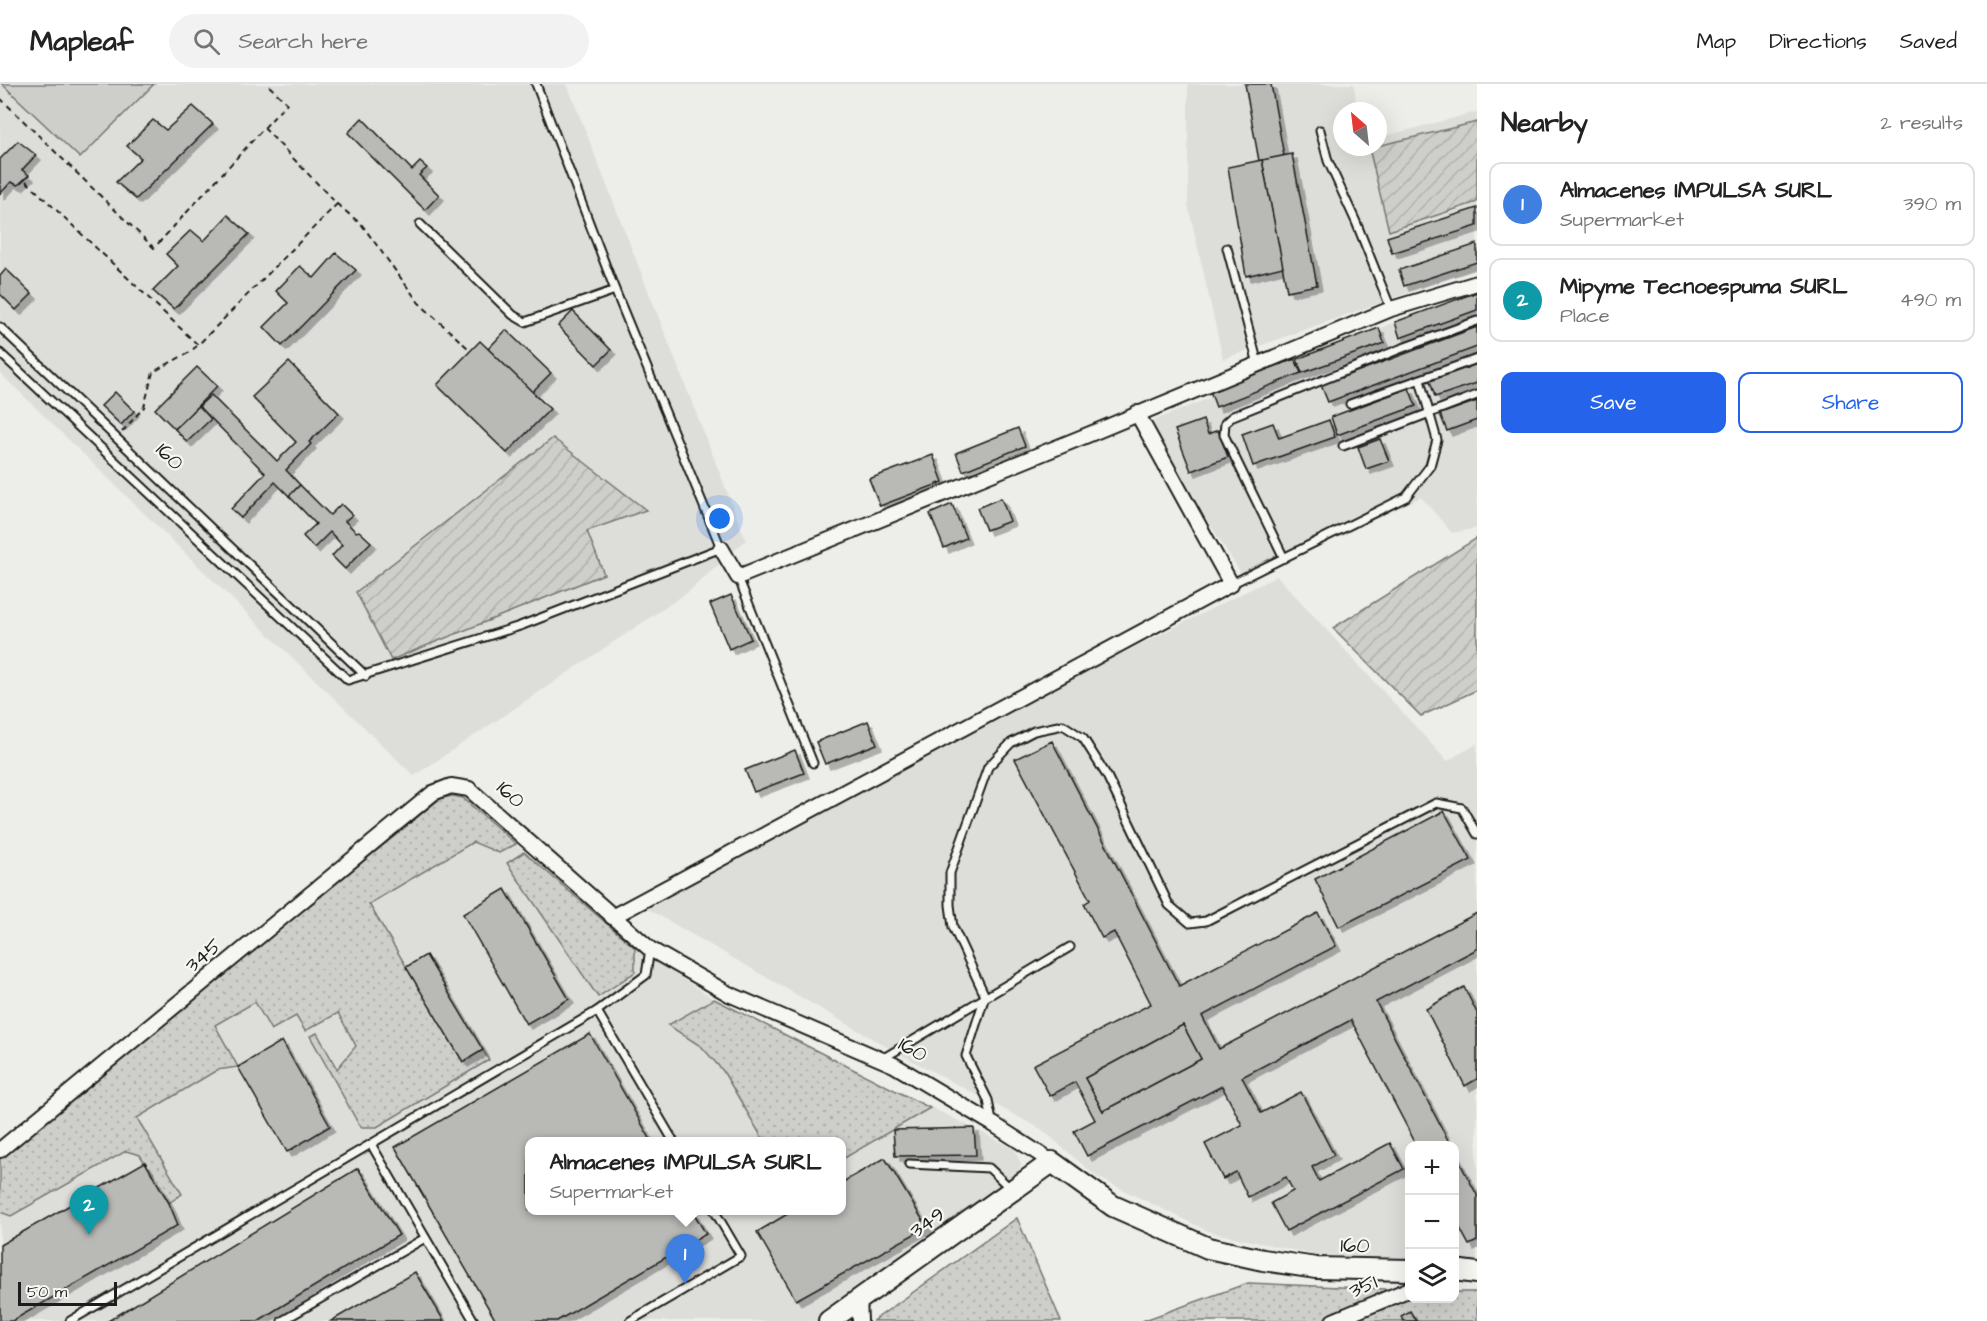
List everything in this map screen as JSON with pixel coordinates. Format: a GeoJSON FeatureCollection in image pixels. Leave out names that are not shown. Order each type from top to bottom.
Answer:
{"type":"FeatureCollection","features":[{"type":"Feature","properties":{"kind":"street"},"geometry":{"type":"LineString","coordinates":[[721,548],[738,577],[1391,309],[1477,283]]}},
{"type":"Feature","properties":{"kind":"street"},"geometry":{"type":"LineString","coordinates":[[612,917],[1231,584],[1137,413]]}},
{"type":"Feature","properties":{"kind":"street","name":"160"},"geometry":{"type":"LineString","coordinates":[[433,793],[451,786],[469,789],[650,949],[729,994],[882,1059],[993,1124],[1052,1162],[1113,1206],[1208,1248],[1317,1268],[1405,1270]]}},
{"type":"Feature","properties":{"kind":"street","name":"345"},"geometry":{"type":"LineString","coordinates":[[0,1150],[433,793]]}},
{"type":"Feature","properties":{"kind":"street","name":"349"},"geometry":{"type":"LineString","coordinates":[[829,1321],[1052,1162]]}},
{"type":"Feature","properties":{"kind":"street"},"geometry":{"type":"LineString","coordinates":[[1459,1271],[1477,1273]]}},
{"type":"Feature","properties":{"kind":"street","name":"351"},"geometry":{"type":"LineString","coordinates":[[1333,1321],[1405,1291]]}},
{"type":"Feature","properties":{"kind":"street"},"geometry":{"type":"LineString","coordinates":[[859,1299],[860,1321]]}},
{"type":"Feature","properties":{"kind":"lane"},"geometry":{"type":"LineString","coordinates":[[366,676],[520,626],[721,548],[615,290],[536,84]]}},
{"type":"Feature","properties":{"kind":"lane"},"geometry":{"type":"LineString","coordinates":[[1320,130],[1328,161],[1356,222],[1391,309]]}},
{"type":"Feature","properties":{"kind":"lane"},"geometry":{"type":"LineString","coordinates":[[420,224],[513,315],[525,322],[615,290]]}},
{"type":"Feature","properties":{"kind":"lane"},"geometry":{"type":"LineString","coordinates":[[1227,248],[1258,364]]}},
{"type":"Feature","properties":{"kind":"lane"},"geometry":{"type":"LineString","coordinates":[[1284,558],[1224,435],[1225,423],[1233,416],[1255,407],[1477,321]]}},
{"type":"Feature","properties":{"kind":"lane","name":"160"},"geometry":{"type":"LineString","coordinates":[[0,327],[366,676]]}},
{"type":"Feature","properties":{"kind":"lane","name":"160"},"geometry":{"type":"LineString","coordinates":[[0,353],[348,680],[366,676]]}},
{"type":"Feature","properties":{"kind":"lane"},"geometry":{"type":"LineString","coordinates":[[1350,404],[1477,359]]}},
{"type":"Feature","properties":{"kind":"lane"},"geometry":{"type":"LineString","coordinates":[[1231,584],[1406,497],[1430,466],[1437,440],[1420,380]]}},
{"type":"Feature","properties":{"kind":"lane"},"geometry":{"type":"LineString","coordinates":[[1343,446],[1477,395]]}},
{"type":"Feature","properties":{"kind":"lane"},"geometry":{"type":"LineString","coordinates":[[738,577],[813,763]]}},
{"type":"Feature","properties":{"kind":"lane"},"geometry":{"type":"LineString","coordinates":[[993,1124],[988,1100],[966,1056],[985,996],[953,927],[950,873],[988,767],[1011,743],[1034,731],[1064,725],[1083,738],[1107,776],[1169,905],[1190,923],[1206,921],[1436,803],[1462,808],[1477,834]]}},
{"type":"Feature","properties":{"kind":"lane"},"geometry":{"type":"LineString","coordinates":[[882,1059],[1070,947]]}},
{"type":"Feature","properties":{"kind":"lane"},"geometry":{"type":"LineString","coordinates":[[70,1321],[597,1011],[646,975],[650,949]]}},
{"type":"Feature","properties":{"kind":"lane"},"geometry":{"type":"LineString","coordinates":[[597,1011],[671,1137]]}},
{"type":"Feature","properties":{"kind":"lane"},"geometry":{"type":"LineString","coordinates":[[370,1144],[474,1321]]}},
{"type":"Feature","properties":{"kind":"lane"},"geometry":{"type":"LineString","coordinates":[[909,1164],[990,1168],[1012,1191]]}},
{"type":"Feature","properties":{"kind":"lane"},"geometry":{"type":"LineString","coordinates":[[630,1321],[741,1256],[717,1215]]}},
{"type":"Feature","properties":{"kind":"lane"},"geometry":{"type":"LineString","coordinates":[[282,1321],[425,1238]]}},
{"type":"Feature","properties":{"kind":"path"},"geometry":{"type":"LineString","coordinates":[[0,98],[153,248],[287,103],[267,84]]}},
{"type":"Feature","properties":{"kind":"path"},"geometry":{"type":"LineString","coordinates":[[264,128],[337,204],[362,225],[419,303],[469,349]]}},
{"type":"Feature","properties":{"kind":"path"},"geometry":{"type":"LineString","coordinates":[[26,181],[198,345]]}},
{"type":"Feature","properties":{"kind":"path"},"geometry":{"type":"LineString","coordinates":[[116,438],[144,407],[153,372],[198,345],[337,204]]}},
{"type":"Feature","properties":{"kind":"shaded area"},"geometry":{"type":"Polygon","coordinates":[[[0,84],[567,84],[746,540],[688,592],[414,776],[0,373],[0,84]]]}},
{"type":"Feature","properties":{"kind":"shaded area"},"geometry":{"type":"Polygon","coordinates":[[[2,84],[154,84],[80,158],[2,84]]]}},
{"type":"Feature","properties":{"kind":"shaded area"},"geometry":{"type":"Polygon","coordinates":[[[1188,84],[1354,84],[1356,102],[1333,102],[1333,156],[1387,156],[1387,136],[1477,112],[1477,268],[1223,359],[1188,204],[1188,84]]]}},
{"type":"Feature","properties":{"kind":"shaded area"},"geometry":{"type":"Polygon","coordinates":[[[1477,122],[1477,202],[1389,231],[1371,156],[1387,156],[1387,144],[1477,122]]]}},
{"type":"Feature","properties":{"kind":"shaded area"},"geometry":{"type":"Polygon","coordinates":[[[1477,299],[1477,528],[1452,533],[1421,497],[1246,581],[1161,448],[1153,421],[1395,322],[1477,299]]]}},
{"type":"Feature","properties":{"kind":"shaded area"},"geometry":{"type":"Polygon","coordinates":[[[553,438],[646,510],[587,531],[604,574],[391,660],[356,592],[553,438]]]}},
{"type":"Feature","properties":{"kind":"shaded area"},"geometry":{"type":"Polygon","coordinates":[[[1477,538],[1477,690],[1421,716],[1333,628],[1477,538]]]}},
{"type":"Feature","properties":{"kind":"shaded area"},"geometry":{"type":"Polygon","coordinates":[[[1277,576],[1447,761],[1477,744],[1477,1260],[1459,1260],[1459,1141],[1405,1141],[1405,1258],[1316,1255],[1210,1232],[1097,1177],[1041,1129],[894,1051],[646,908],[1065,682],[1277,576]]]}},
{"type":"Feature","properties":{"kind":"shaded area"},"geometry":{"type":"Polygon","coordinates":[[[453,796],[463,798],[635,948],[714,999],[1015,1149],[1021,1165],[1013,1191],[827,1321],[0,1321],[0,1158],[441,798],[453,796]]]}},
{"type":"Feature","properties":{"kind":"shaded area"},"geometry":{"type":"Polygon","coordinates":[[[453,796],[463,798],[516,844],[499,853],[473,842],[369,904],[463,1062],[483,1050],[489,1060],[377,1127],[362,1127],[310,1036],[317,1033],[337,1069],[356,1046],[338,1013],[305,1031],[296,1016],[271,1030],[255,1002],[215,1025],[238,1067],[217,1070],[137,1118],[182,1194],[169,1203],[140,1155],[126,1151],[11,1216],[0,1212],[0,1158],[441,798],[453,796]]]}},
{"type":"Feature","properties":{"kind":"shaded area"},"geometry":{"type":"Polygon","coordinates":[[[524,852],[635,948],[635,972],[598,997],[507,863],[524,852]]]}},
{"type":"Feature","properties":{"kind":"shaded area"},"geometry":{"type":"Polygon","coordinates":[[[714,999],[930,1108],[846,1157],[846,1137],[762,1137],[723,1071],[702,1047],[668,1025],[714,999]]]}},
{"type":"Feature","properties":{"kind":"shaded area"},"geometry":{"type":"Polygon","coordinates":[[[1017,1218],[1061,1321],[873,1321],[1017,1218]]]}},
{"type":"Feature","properties":{"kind":"shaded area"},"geometry":{"type":"Polygon","coordinates":[[[1248,1283],[1405,1290],[1405,1303],[1459,1303],[1459,1292],[1477,1292],[1477,1321],[1142,1321],[1248,1283]]]}},
{"type":"Feature","properties":{"kind":"building"},"geometry":{"type":"Polygon","coordinates":[[[1245,84],[1271,84],[1284,156],[1259,161],[1245,84]]]}},
{"type":"Feature","properties":{"kind":"building"},"geometry":{"type":"Polygon","coordinates":[[[193,106],[213,124],[136,199],[116,182],[141,158],[127,146],[153,120],[166,130],[193,106]]]}},
{"type":"Feature","properties":{"kind":"building"},"geometry":{"type":"Polygon","coordinates":[[[362,118],[412,170],[420,162],[427,168],[419,175],[439,195],[425,210],[348,133],[362,118]]]}},
{"type":"Feature","properties":{"kind":"building"},"geometry":{"type":"Polygon","coordinates":[[[18,141],[36,155],[22,170],[29,175],[18,185],[11,182],[0,194],[0,159],[18,141]]]}},
{"type":"Feature","properties":{"kind":"building"},"geometry":{"type":"Polygon","coordinates":[[[1292,154],[1317,285],[1287,291],[1262,160],[1292,154]]]}},
{"type":"Feature","properties":{"kind":"building"},"geometry":{"type":"Polygon","coordinates":[[[1262,160],[1283,267],[1246,276],[1228,167],[1262,160]]]}},
{"type":"Feature","properties":{"kind":"building"},"geometry":{"type":"Polygon","coordinates":[[[1477,208],[1477,226],[1392,253],[1387,237],[1477,208]]]}},
{"type":"Feature","properties":{"kind":"building"},"geometry":{"type":"Polygon","coordinates":[[[228,215],[249,234],[174,309],[153,291],[178,266],[166,254],[191,230],[204,241],[228,215]]]}},
{"type":"Feature","properties":{"kind":"building"},"geometry":{"type":"Polygon","coordinates":[[[1477,244],[1477,262],[1404,286],[1399,270],[1477,244]]]}},
{"type":"Feature","properties":{"kind":"building"},"geometry":{"type":"Polygon","coordinates":[[[336,253],[356,270],[282,346],[264,327],[288,303],[276,291],[300,266],[314,278],[336,253]]]}},
{"type":"Feature","properties":{"kind":"building"},"geometry":{"type":"Polygon","coordinates":[[[6,269],[32,294],[16,310],[0,294],[0,276],[6,269]]]}},
{"type":"Feature","properties":{"kind":"building"},"geometry":{"type":"Polygon","coordinates":[[[1477,292],[1477,310],[1400,338],[1395,322],[1477,292]]]}},
{"type":"Feature","properties":{"kind":"building"},"geometry":{"type":"Polygon","coordinates":[[[573,311],[611,350],[596,365],[558,326],[573,311]]]}},
{"type":"Feature","properties":{"kind":"building"},"geometry":{"type":"Polygon","coordinates":[[[1477,327],[1477,347],[1328,402],[1321,385],[1477,327]]]}},
{"type":"Feature","properties":{"kind":"building"},"geometry":{"type":"Polygon","coordinates":[[[1379,328],[1384,343],[1302,373],[1297,359],[1379,328]]]}},
{"type":"Feature","properties":{"kind":"building"},"geometry":{"type":"Polygon","coordinates":[[[506,330],[551,373],[532,392],[488,349],[506,330]]]}},
{"type":"Feature","properties":{"kind":"building"},"geometry":{"type":"Polygon","coordinates":[[[480,341],[550,409],[507,453],[437,385],[480,341]]]}},
{"type":"Feature","properties":{"kind":"building"},"geometry":{"type":"Polygon","coordinates":[[[1295,359],[1301,373],[1216,407],[1210,391],[1295,359]]]}},
{"type":"Feature","properties":{"kind":"building"},"geometry":{"type":"Polygon","coordinates":[[[289,362],[339,413],[309,442],[311,444],[286,470],[300,485],[289,496],[275,482],[241,518],[231,509],[265,473],[199,406],[211,395],[277,461],[296,442],[252,397],[289,362]]]}},
{"type":"Feature","properties":{"kind":"building"},"geometry":{"type":"Polygon","coordinates":[[[1477,364],[1477,383],[1435,397],[1430,381],[1477,364]]]}},
{"type":"Feature","properties":{"kind":"building"},"geometry":{"type":"Polygon","coordinates":[[[197,367],[217,386],[175,429],[155,409],[197,367]]]}},
{"type":"Feature","properties":{"kind":"building"},"geometry":{"type":"Polygon","coordinates":[[[1409,388],[1416,406],[1337,435],[1331,417],[1409,388]]]}},
{"type":"Feature","properties":{"kind":"building"},"geometry":{"type":"Polygon","coordinates":[[[115,392],[134,411],[121,425],[101,406],[115,392]]]}},
{"type":"Feature","properties":{"kind":"building"},"geometry":{"type":"Polygon","coordinates":[[[1477,401],[1477,420],[1447,431],[1440,414],[1477,401]]]}},
{"type":"Feature","properties":{"kind":"building"},"geometry":{"type":"Polygon","coordinates":[[[199,406],[211,419],[187,442],[175,429],[199,406]]]}},
{"type":"Feature","properties":{"kind":"building"},"geometry":{"type":"Polygon","coordinates":[[[1203,420],[1208,434],[1218,430],[1228,457],[1191,471],[1175,430],[1203,420]]]}},
{"type":"Feature","properties":{"kind":"building"},"geometry":{"type":"Polygon","coordinates":[[[1329,420],[1335,437],[1253,466],[1242,434],[1273,423],[1279,438],[1329,420]]]}},
{"type":"Feature","properties":{"kind":"building"},"geometry":{"type":"Polygon","coordinates":[[[1018,428],[1025,446],[963,471],[956,453],[1018,428]]]}},
{"type":"Feature","properties":{"kind":"building"},"geometry":{"type":"Polygon","coordinates":[[[1380,439],[1389,461],[1366,469],[1358,447],[1380,439]]]}},
{"type":"Feature","properties":{"kind":"building"},"geometry":{"type":"Polygon","coordinates":[[[933,455],[943,482],[880,506],[869,479],[933,455]]]}},
{"type":"Feature","properties":{"kind":"building"},"geometry":{"type":"Polygon","coordinates":[[[300,485],[330,515],[341,504],[352,515],[345,521],[371,542],[345,569],[332,556],[342,545],[330,532],[314,548],[303,536],[316,524],[289,496],[300,485]]]}},
{"type":"Feature","properties":{"kind":"building"},"geometry":{"type":"Polygon","coordinates":[[[1001,498],[1010,521],[986,530],[977,508],[1001,498]]]}},
{"type":"Feature","properties":{"kind":"building"},"geometry":{"type":"Polygon","coordinates":[[[952,504],[966,538],[944,548],[930,514],[952,504]]]}},
{"type":"Feature","properties":{"kind":"building"},"geometry":{"type":"Polygon","coordinates":[[[731,595],[751,639],[729,649],[710,604],[731,595]]]}},
{"type":"Feature","properties":{"kind":"building"},"geometry":{"type":"Polygon","coordinates":[[[868,721],[877,744],[825,764],[816,742],[868,721]]]}},
{"type":"Feature","properties":{"kind":"building"},"geometry":{"type":"Polygon","coordinates":[[[1052,741],[1179,986],[1318,913],[1336,946],[1202,1016],[1219,1049],[1477,913],[1477,949],[1376,1002],[1448,1141],[1414,1141],[1351,1020],[1242,1077],[1261,1113],[1301,1092],[1334,1155],[1312,1167],[1319,1181],[1390,1143],[1404,1169],[1286,1231],[1271,1203],[1293,1191],[1286,1177],[1248,1197],[1236,1172],[1223,1179],[1205,1144],[1242,1125],[1222,1086],[1087,1156],[1074,1131],[1095,1120],[1075,1082],[1050,1096],[1033,1065],[1151,1004],[1114,932],[1102,938],[1084,904],[1090,900],[1015,759],[1052,741]],[[1183,1025],[1085,1078],[1103,1111],[1201,1059],[1183,1025]]]}},
{"type":"Feature","properties":{"kind":"building"},"geometry":{"type":"Polygon","coordinates":[[[795,750],[804,773],[754,792],[745,770],[795,750]]]}},
{"type":"Feature","properties":{"kind":"building"},"geometry":{"type":"Polygon","coordinates":[[[1444,811],[1471,860],[1339,927],[1315,879],[1444,811]]]}},
{"type":"Feature","properties":{"kind":"building"},"geometry":{"type":"Polygon","coordinates":[[[505,889],[569,999],[526,1024],[463,914],[505,889]]]}},
{"type":"Feature","properties":{"kind":"building"},"geometry":{"type":"Polygon","coordinates":[[[426,955],[483,1050],[463,1062],[406,967],[426,955]]]}},
{"type":"Feature","properties":{"kind":"building"},"geometry":{"type":"Polygon","coordinates":[[[1464,987],[1477,1013],[1477,1079],[1465,1086],[1426,1009],[1464,987]]]}},
{"type":"Feature","properties":{"kind":"building"},"geometry":{"type":"Polygon","coordinates":[[[1183,1025],[1201,1059],[1103,1111],[1085,1078],[1183,1025]]]}},
{"type":"Feature","properties":{"kind":"building"},"geometry":{"type":"Polygon","coordinates":[[[590,1034],[649,1137],[525,1137],[525,1215],[695,1215],[706,1234],[557,1321],[496,1321],[395,1147],[590,1034]]]}},
{"type":"Feature","properties":{"kind":"building"},"geometry":{"type":"Polygon","coordinates":[[[282,1041],[330,1126],[287,1152],[238,1067],[282,1041]]]}},
{"type":"Feature","properties":{"kind":"building"},"geometry":{"type":"Polygon","coordinates":[[[974,1128],[976,1155],[895,1156],[893,1130],[974,1128]]]}},
{"type":"Feature","properties":{"kind":"building"},"geometry":{"type":"Polygon","coordinates":[[[885,1158],[927,1227],[796,1300],[757,1232],[786,1215],[846,1215],[846,1180],[885,1158]]]}},
{"type":"Feature","properties":{"kind":"building"},"geometry":{"type":"Polygon","coordinates":[[[1459,1161],[1477,1195],[1477,1241],[1469,1245],[1459,1226],[1459,1161]]]}},
{"type":"Feature","properties":{"kind":"building"},"geometry":{"type":"Polygon","coordinates":[[[145,1162],[169,1203],[178,1225],[12,1321],[0,1321],[0,1245],[145,1162]]]}},
{"type":"Feature","properties":{"kind":"building"},"geometry":{"type":"Polygon","coordinates":[[[358,1168],[399,1235],[258,1321],[108,1321],[358,1168]]]}},
{"type":"Feature","properties":{"kind":"building"},"geometry":{"type":"Polygon","coordinates":[[[415,1272],[444,1321],[331,1321],[415,1272]]]}},
{"type":"Feature","properties":{"kind":"building"},"geometry":{"type":"Polygon","coordinates":[[[1410,1311],[1416,1321],[1403,1321],[1401,1316],[1410,1311]]]}},
{"type":"Feature","properties":{"kind":"place","name":"Mipyme Tecnoespuma SURL"},"geometry":{"type":"Point","coordinates":[89,1235]}},
{"type":"Feature","properties":{"kind":"place","name":"Almacenes IMPULSA SURL"},"geometry":{"type":"Point","coordinates":[685,1284]}}]}
